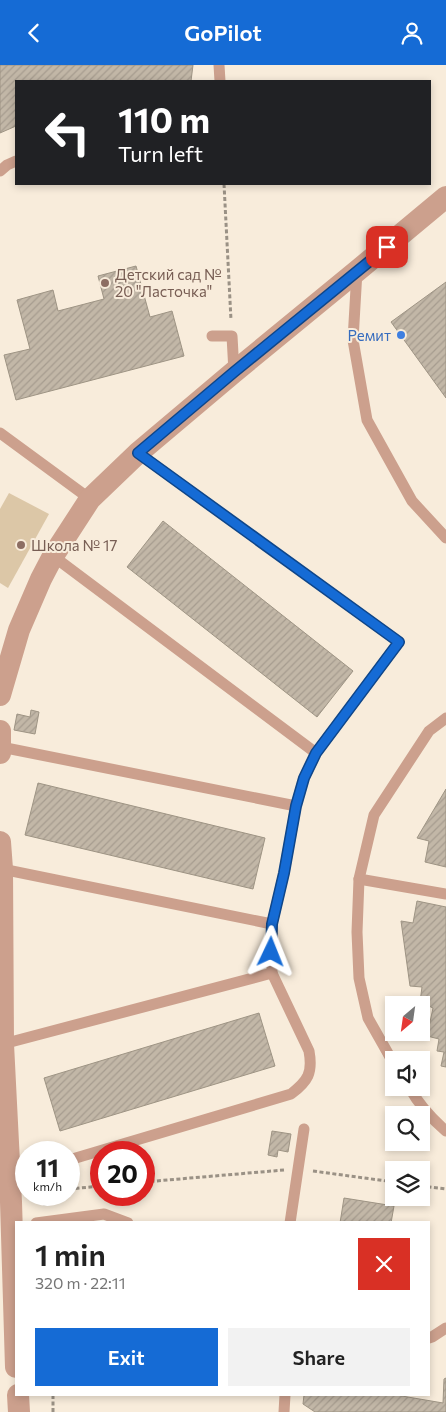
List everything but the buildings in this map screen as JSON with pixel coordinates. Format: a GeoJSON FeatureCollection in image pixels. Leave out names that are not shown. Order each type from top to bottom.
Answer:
{"type":"FeatureCollection","features":[{"type":"Feature","properties":{"kind":"street"},"geometry":{"type":"LineString","coordinates":[[0,695],[19,630],[41,579],[53,556],[90,499],[138,453],[446,197]]}},
{"type":"Feature","properties":{"kind":"street"},"geometry":{"type":"LineString","coordinates":[[0,731],[0,753]]}},
{"type":"Feature","properties":{"kind":"street"},"geometry":{"type":"LineString","coordinates":[[0,843],[2,869],[3,1044],[15,1149]]}},
{"type":"Feature","properties":{"kind":"street"},"geometry":{"type":"LineString","coordinates":[[15,1181],[5,1202],[13,1225],[15,1316]]}},
{"type":"Feature","properties":{"kind":"street"},"geometry":{"type":"LineString","coordinates":[[18,1396],[19,1412]]}},
{"type":"Feature","properties":{"kind":"lane"},"geometry":{"type":"LineString","coordinates":[[219,65],[220,80]]}},
{"type":"Feature","properties":{"kind":"lane"},"geometry":{"type":"LineString","coordinates":[[0,171],[6,165],[15,161]]}},
{"type":"Feature","properties":{"kind":"lane"},"geometry":{"type":"LineString","coordinates":[[358,271],[354,340],[367,420],[412,501],[446,537]]}},
{"type":"Feature","properties":{"kind":"lane"},"geometry":{"type":"LineString","coordinates":[[212,336],[232,336],[234,372]]}},
{"type":"Feature","properties":{"kind":"lane"},"geometry":{"type":"LineString","coordinates":[[0,433],[90,499]]}},
{"type":"Feature","properties":{"kind":"lane"},"geometry":{"type":"LineString","coordinates":[[80,1157],[291,1094],[303,1085],[311,1063],[309,1051],[272,973],[272,924],[284,873],[296,806],[304,778],[316,753],[399,642],[138,453]]}},
{"type":"Feature","properties":{"kind":"lane"},"geometry":{"type":"LineString","coordinates":[[53,556],[316,753]]}},
{"type":"Feature","properties":{"kind":"lane"},"geometry":{"type":"LineString","coordinates":[[387,1051],[368,1018],[359,978],[357,932],[359,879],[374,815],[429,731],[446,718]]}},
{"type":"Feature","properties":{"kind":"lane"},"geometry":{"type":"LineString","coordinates":[[1,747],[296,806]]}},
{"type":"Feature","properties":{"kind":"lane"},"geometry":{"type":"LineString","coordinates":[[2,869],[272,924]]}},
{"type":"Feature","properties":{"kind":"lane"},"geometry":{"type":"LineString","coordinates":[[359,879],[446,894]]}},
{"type":"Feature","properties":{"kind":"lane"},"geometry":{"type":"LineString","coordinates":[[3,1044],[272,973]]}},
{"type":"Feature","properties":{"kind":"lane"},"geometry":{"type":"LineString","coordinates":[[414,1096],[446,1131]]}},
{"type":"Feature","properties":{"kind":"lane"},"geometry":{"type":"LineString","coordinates":[[290,1221],[304,1129]]}},
{"type":"Feature","properties":{"kind":"lane"},"geometry":{"type":"LineString","coordinates":[[51,1221],[104,1214],[123,1221]]}},
{"type":"Feature","properties":{"kind":"lane"},"geometry":{"type":"LineString","coordinates":[[430,1338],[446,1328]]}},
{"type":"Feature","properties":{"kind":"lane"},"geometry":{"type":"LineString","coordinates":[[284,1412],[285,1396]]}},
{"type":"Feature","properties":{"kind":"path"},"geometry":{"type":"LineString","coordinates":[[224,185],[232,336]]}},
{"type":"Feature","properties":{"kind":"path"},"geometry":{"type":"LineString","coordinates":[[155,1181],[284,1170]]}},
{"type":"Feature","properties":{"kind":"path"},"geometry":{"type":"LineString","coordinates":[[311,1171],[385,1181]]}},
{"type":"Feature","properties":{"kind":"path"},"geometry":{"type":"LineString","coordinates":[[430,1187],[446,1189]]}},
{"type":"Feature","properties":{"kind":"path"},"geometry":{"type":"LineString","coordinates":[[53,1412],[54,1396]]}},
{"type":"Feature","properties":{"kind":"shaded area"},"geometry":{"type":"Polygon","coordinates":[[[9,493],[49,514],[8,588],[0,583],[0,509],[9,493]]]}},
{"type":"Feature","properties":{"kind":"place","name":"Детский сад № 20 \"Ласточка\""},"geometry":{"type":"Point","coordinates":[105,283]}},
{"type":"Feature","properties":{"kind":"place","name":"Ремит"},"geometry":{"type":"Point","coordinates":[401,335]}},
{"type":"Feature","properties":{"kind":"place","name":"Школа № 17"},"geometry":{"type":"Point","coordinates":[21,545]}},
{"type":"Feature","properties":{"kind":"route"},"geometry":{"type":"LineString","coordinates":[[271,952],[272,924],[284,873],[296,806],[304,778],[316,753],[399,642],[138,453],[387,247]]}}]}
